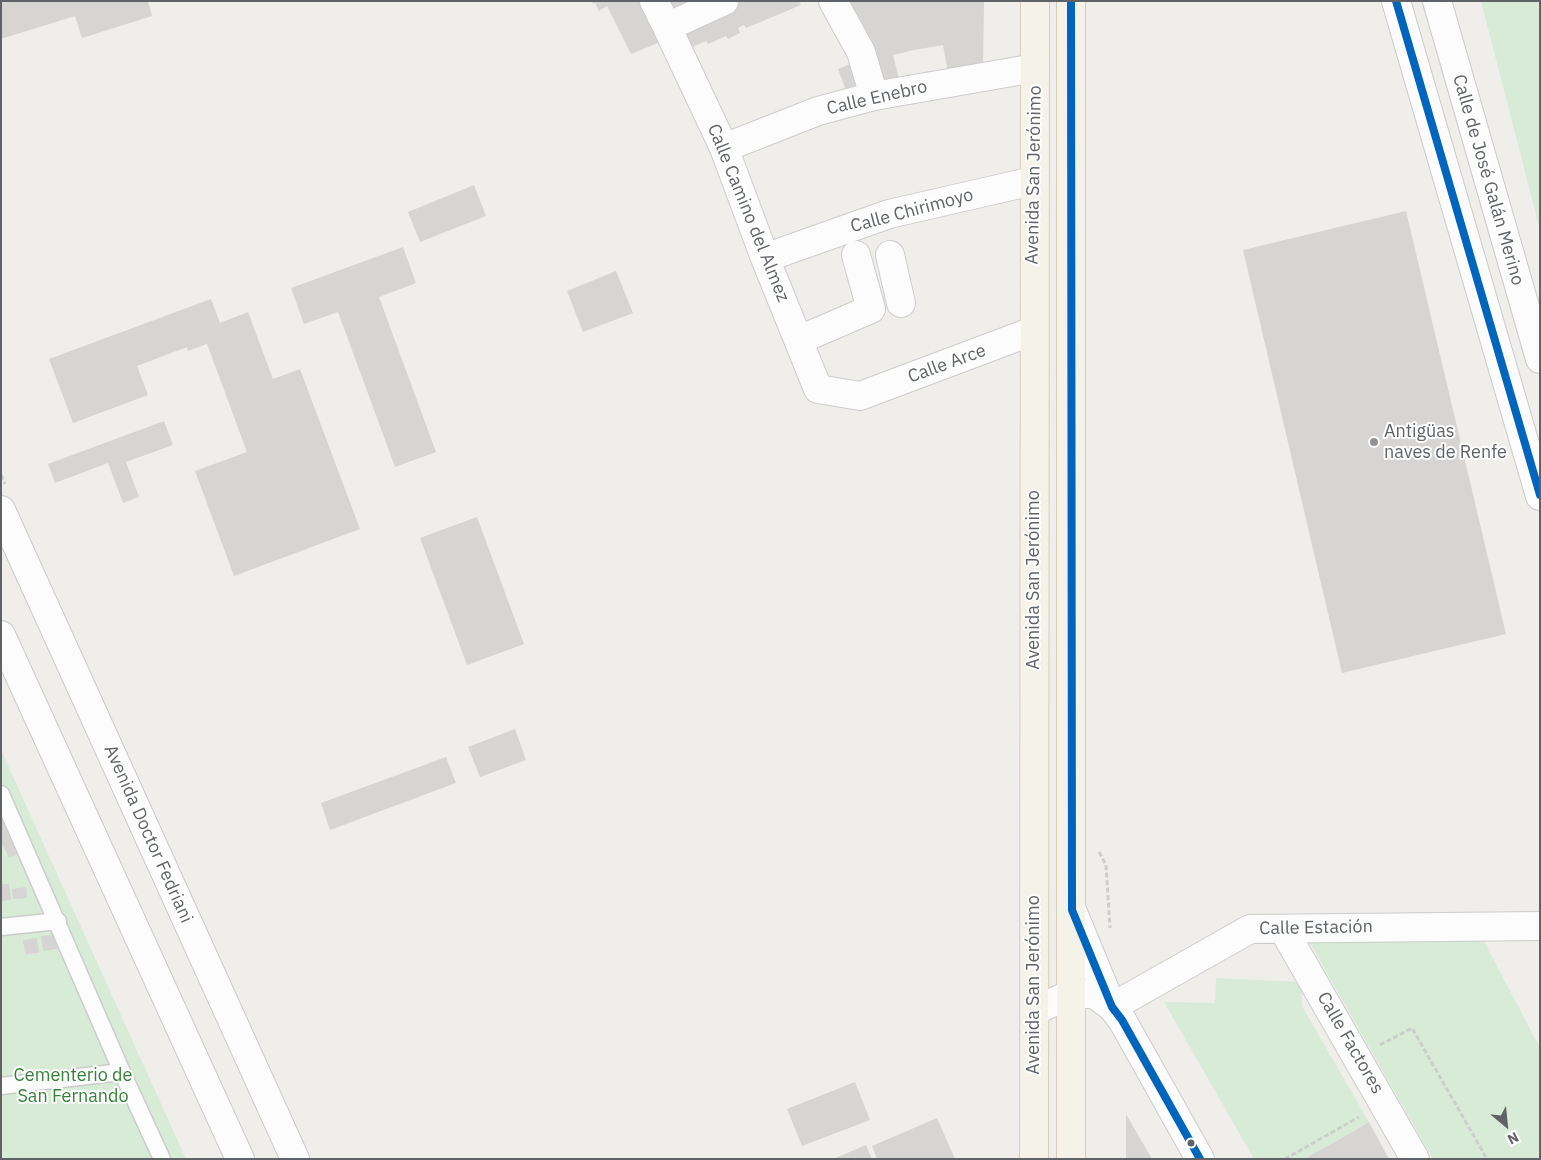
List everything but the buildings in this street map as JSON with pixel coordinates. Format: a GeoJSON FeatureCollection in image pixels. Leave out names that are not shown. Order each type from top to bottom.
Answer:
{"type":"FeatureCollection","features":[{"type":"Feature","properties":{"kind":"main road","name":"Avenida San Jerónimo"},"geometry":{"type":"LineString","coordinates":[[1034,1159],[1033,181],[1036,68],[1035,1]]}},
{"type":"Feature","properties":{"kind":"main road","name":"Avenida San Jerónimo"},"geometry":{"type":"LineString","coordinates":[[1071,1],[1071,1159]]}},
{"type":"Feature","properties":{"kind":"street","name":"Calle Camino del Almez"},"geometry":{"type":"LineString","coordinates":[[654,1],[724,148],[764,258],[818,389],[860,396]]}},
{"type":"Feature","properties":{"kind":"street"},"geometry":{"type":"LineString","coordinates":[[667,27],[724,1]]}},
{"type":"Feature","properties":{"kind":"street"},"geometry":{"type":"LineString","coordinates":[[833,1],[861,52],[874,96]]}},
{"type":"Feature","properties":{"kind":"street"},"geometry":{"type":"LineString","coordinates":[[1396,1],[1540,496]]}},
{"type":"Feature","properties":{"kind":"street","name":"Calle de José Galán Merino"},"geometry":{"type":"LineString","coordinates":[[1436,1],[1540,358]]}},
{"type":"Feature","properties":{"kind":"street","name":"Calle Enebro"},"geometry":{"type":"LineString","coordinates":[[724,148],[818,111],[874,96],[1036,68]]}},
{"type":"Feature","properties":{"kind":"street","name":"Calle Chirimoyo"},"geometry":{"type":"LineString","coordinates":[[764,258],[889,214],[1033,181]]}},
{"type":"Feature","properties":{"kind":"street"},"geometry":{"type":"LineString","coordinates":[[799,340],[871,309],[856,255]]}},
{"type":"Feature","properties":{"kind":"street"},"geometry":{"type":"LineString","coordinates":[[864,285],[895,279]]}},
{"type":"Feature","properties":{"kind":"street","name":"Calle Arce"},"geometry":{"type":"LineString","coordinates":[[860,396],[1033,331]]}},
{"type":"Feature","properties":{"kind":"street","name":"Avenida Doctor Fedriani"},"geometry":{"type":"LineString","coordinates":[[1,510],[295,1159]]}},
{"type":"Feature","properties":{"kind":"street"},"geometry":{"type":"LineString","coordinates":[[1,635],[240,1159]]}},
{"type":"Feature","properties":{"kind":"street"},"geometry":{"type":"LineString","coordinates":[[1072,910],[1112,1007],[1122,1020],[1200,1159]]}},
{"type":"Feature","properties":{"kind":"street","name":"Calle Estación"},"geometry":{"type":"LineString","coordinates":[[1112,1007],[1250,929],[1540,926]]}},
{"type":"Feature","properties":{"kind":"street","name":"Calle Factores"},"geometry":{"type":"LineString","coordinates":[[1283,929],[1415,1159]]}},
{"type":"Feature","properties":{"kind":"street"},"geometry":{"type":"LineString","coordinates":[[1034,1011],[1071,994],[1094,994],[1112,1007]]}},
{"type":"Feature","properties":{"kind":"lane"},"geometry":{"type":"LineString","coordinates":[[1,794],[162,1159]]}},
{"type":"Feature","properties":{"kind":"lane"},"geometry":{"type":"LineString","coordinates":[[1,927],[58,921]]}},
{"type":"Feature","properties":{"kind":"lane"},"geometry":{"type":"LineString","coordinates":[[1,1086],[122,1072]]}},
{"type":"Feature","properties":{"kind":"path"},"geometry":{"type":"LineString","coordinates":[[1358,1058],[1412,1028],[1487,1159]]}},
{"type":"Feature","properties":{"kind":"path"},"geometry":{"type":"LineString","coordinates":[[1285,1159],[1384,1103]]}},
{"type":"Feature","properties":{"kind":"green space"},"geometry":{"type":"Polygon","coordinates":[[[1481,1],[1540,1],[1540,230],[1481,1]]]}},
{"type":"Feature","properties":{"kind":"green space","name":"Cementerio de San Fernando"},"geometry":{"type":"Polygon","coordinates":[[[1,750],[186,1159],[1,1159],[1,750]]]}},
{"type":"Feature","properties":{"kind":"green space"},"geometry":{"type":"Polygon","coordinates":[[[1303,931],[1479,932],[1540,1048],[1540,1159],[1433,1159],[1303,931]]]}},
{"type":"Feature","properties":{"kind":"green space"},"geometry":{"type":"Polygon","coordinates":[[[1216,978],[1302,982],[1302,1006],[1369,1122],[1304,1159],[1254,1159],[1164,1002],[1215,1003],[1216,978]]]}},
{"type":"Feature","properties":{"kind":"transit line"},"geometry":{"type":"LineString","coordinates":[[1071,1],[1072,910],[1112,1007],[1122,1020],[1200,1159]]}},
{"type":"Feature","properties":{"kind":"transit line"},"geometry":{"type":"LineString","coordinates":[[1396,1],[1540,495]]}},
{"type":"Feature","properties":{"kind":"place","name":"Antigüas naves de Renfe"},"geometry":{"type":"Point","coordinates":[1374,442]}}]}
